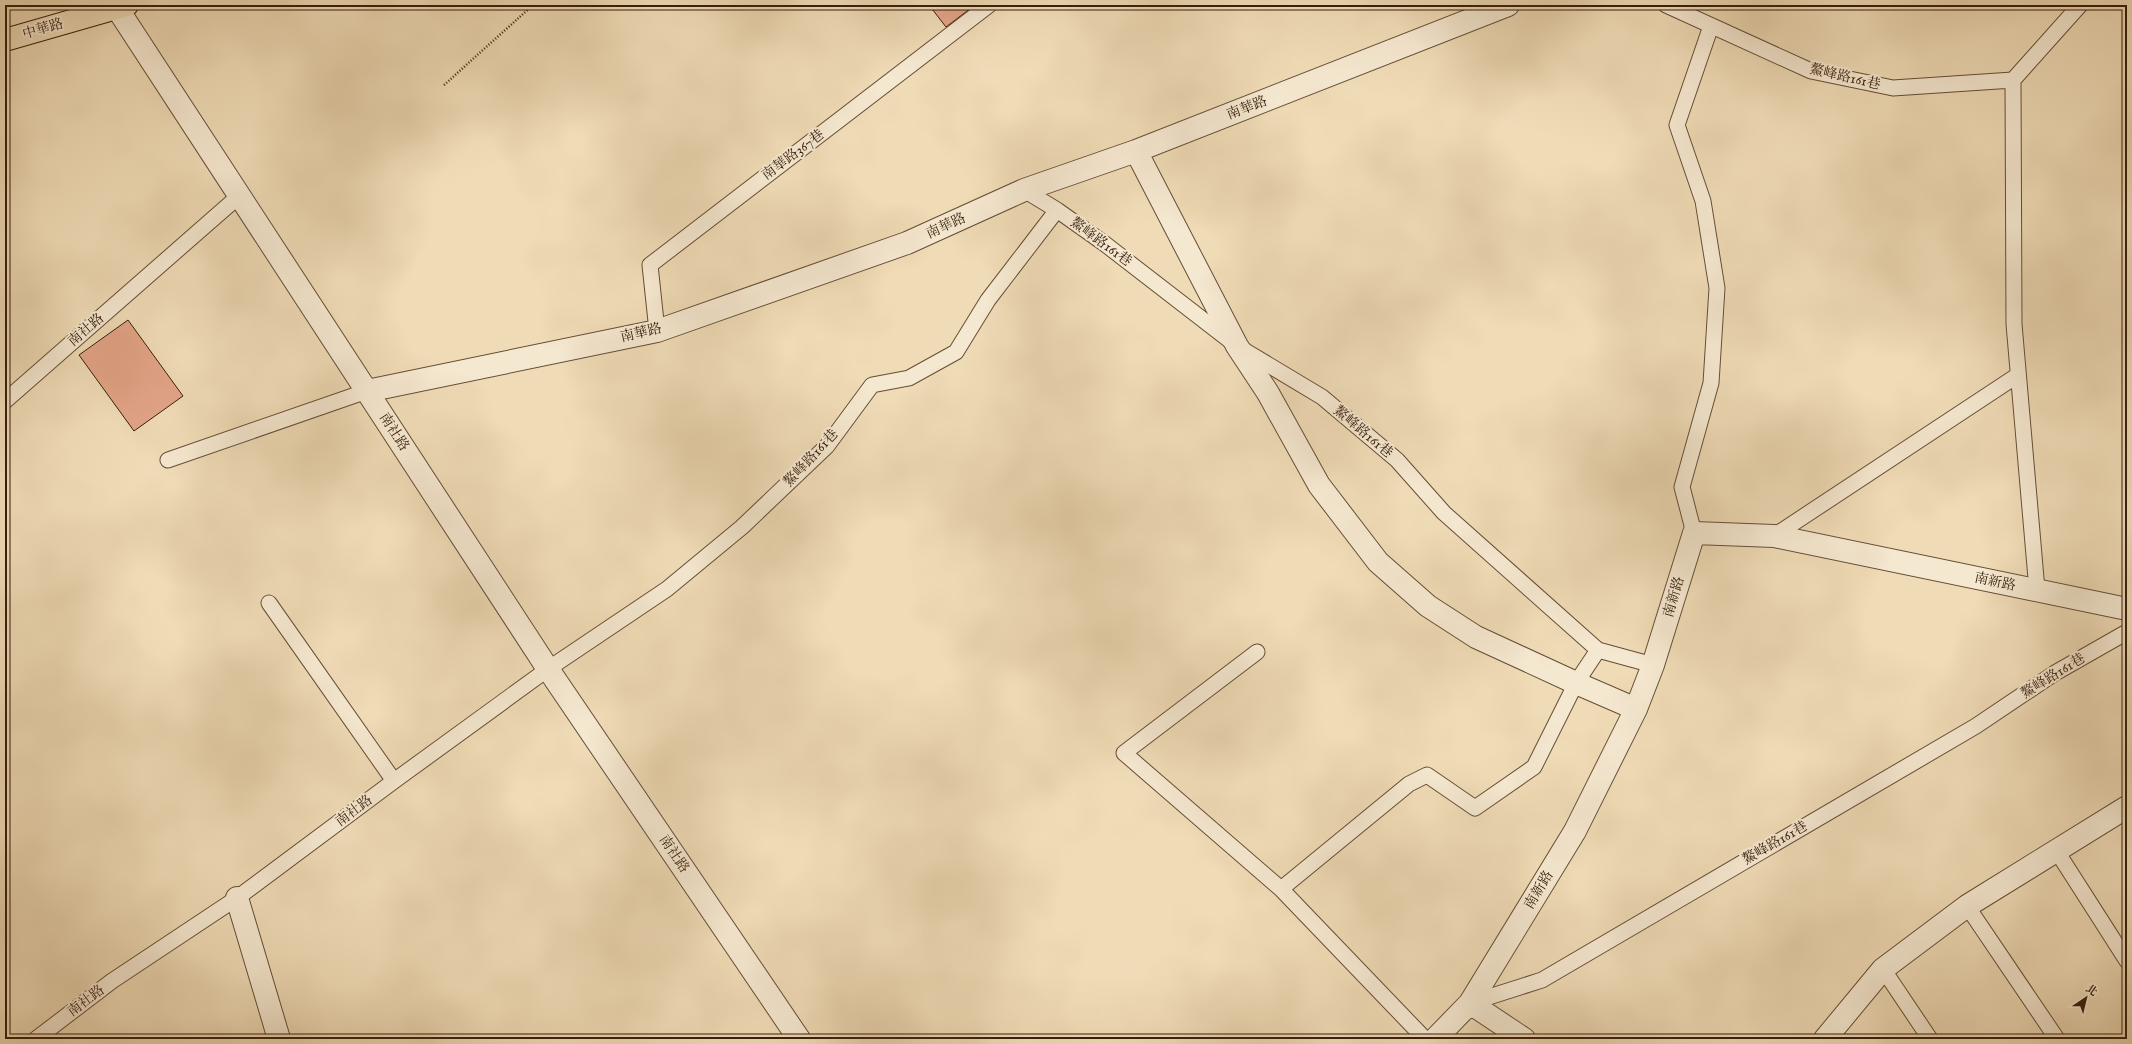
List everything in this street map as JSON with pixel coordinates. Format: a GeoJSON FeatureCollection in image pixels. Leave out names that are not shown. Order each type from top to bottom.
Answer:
{"type":"FeatureCollection","features":[{"type":"Feature","properties":{"kind":"main road","name":"中華路"},"geometry":{"type":"LineString","coordinates":[[5,40],[120,6]]}},
{"type":"Feature","properties":{"kind":"street","name":"南華路"},"geometry":{"type":"LineString","coordinates":[[367,391],[657,331],[907,243],[1024,190],[1136,151],[1508,5]]}},
{"type":"Feature","properties":{"kind":"street","name":"南社路"},"geometry":{"type":"LineString","coordinates":[[120,6],[239,196],[548,669],[799,1039]]}},
{"type":"Feature","properties":{"kind":"street"},"geometry":{"type":"LineString","coordinates":[[1136,151],[1237,346],[1268,393],[1319,485],[1378,562],[1428,606],[1476,637],[1636,709]]}},
{"type":"Feature","properties":{"kind":"street","name":"南新路"},"geometry":{"type":"LineString","coordinates":[[1435,1039],[1470,1003],[1575,831],[1636,709],[1653,665],[1694,533],[1774,536],[2127,609]]}},
{"type":"Feature","properties":{"kind":"street"},"geometry":{"type":"LineString","coordinates":[[1825,1039],[1883,969],[1967,906],[2127,807]]}},
{"type":"Feature","properties":{"kind":"street"},"geometry":{"type":"LineString","coordinates":[[237,898],[279,1039]]}},
{"type":"Feature","properties":{"kind":"street"},"geometry":{"type":"LineString","coordinates":[[1470,1003],[1524,1039]]}},
{"type":"Feature","properties":{"kind":"lane","name":"南華路367巷"},"geometry":{"type":"LineString","coordinates":[[657,331],[650,265],[989,5]]}},
{"type":"Feature","properties":{"kind":"lane","name":"鰲峰路161巷"},"geometry":{"type":"LineString","coordinates":[[1666,5],[1811,71],[1893,88],[2013,80]]}},
{"type":"Feature","properties":{"kind":"lane"},"geometry":{"type":"LineString","coordinates":[[2037,590],[2014,324],[2013,80],[2080,5]]}},
{"type":"Feature","properties":{"kind":"lane"},"geometry":{"type":"LineString","coordinates":[[1694,533],[1682,487],[1711,383],[1718,288],[1703,201],[1677,125],[1711,26]]}},
{"type":"Feature","properties":{"kind":"lane","name":"鰲峰路161巷"},"geometry":{"type":"LineString","coordinates":[[1024,190],[1057,210],[1105,244],[1237,346],[1322,397],[1396,460],[1444,514],[1598,650],[1653,665]]}},
{"type":"Feature","properties":{"kind":"lane","name":"南社路"},"geometry":{"type":"LineString","coordinates":[[5,401],[239,196]]}},
{"type":"Feature","properties":{"kind":"lane","name":"鰲峰路161巷"},"geometry":{"type":"LineString","coordinates":[[548,669],[667,589],[742,527],[827,446],[872,385],[909,378],[956,352],[988,300],[1057,210]]}},
{"type":"Feature","properties":{"kind":"lane"},"geometry":{"type":"LineString","coordinates":[[1774,536],[2018,375]]}},
{"type":"Feature","properties":{"kind":"lane"},"geometry":{"type":"LineString","coordinates":[[168,460],[367,391]]}},
{"type":"Feature","properties":{"kind":"lane"},"geometry":{"type":"LineString","coordinates":[[269,603],[394,780]]}},
{"type":"Feature","properties":{"kind":"lane","name":"鰲峰路161巷"},"geometry":{"type":"LineString","coordinates":[[1470,1003],[1542,980],[1976,726],[2055,673],[2127,632]]}},
{"type":"Feature","properties":{"kind":"lane"},"geometry":{"type":"LineString","coordinates":[[1281,889],[1409,784],[1427,775],[1475,808],[1534,767],[1576,683],[1598,650]]}},
{"type":"Feature","properties":{"kind":"lane"},"geometry":{"type":"LineString","coordinates":[[1257,652],[1124,753],[1281,889],[1425,1039]]}},
{"type":"Feature","properties":{"kind":"lane","name":"南社路"},"geometry":{"type":"LineString","coordinates":[[36,1039],[112,981],[237,898],[394,780],[548,669]]}},
{"type":"Feature","properties":{"kind":"lane"},"geometry":{"type":"LineString","coordinates":[[2056,850],[2127,961]]}},
{"type":"Feature","properties":{"kind":"lane"},"geometry":{"type":"LineString","coordinates":[[1967,906],[2057,1039]]}},
{"type":"Feature","properties":{"kind":"lane"},"geometry":{"type":"LineString","coordinates":[[1883,969],[1930,1039]]}},
{"type":"Feature","properties":{"kind":"path"},"geometry":{"type":"LineString","coordinates":[[444,85],[533,5]]}},
{"type":"Feature","properties":{"kind":"building"},"geometry":{"type":"Polygon","coordinates":[[[929,5],[975,5],[946,27],[929,5]]]}},
{"type":"Feature","properties":{"kind":"building"},"geometry":{"type":"Polygon","coordinates":[[[128,320],[183,396],[134,431],[79,355],[128,320]]]}}]}
